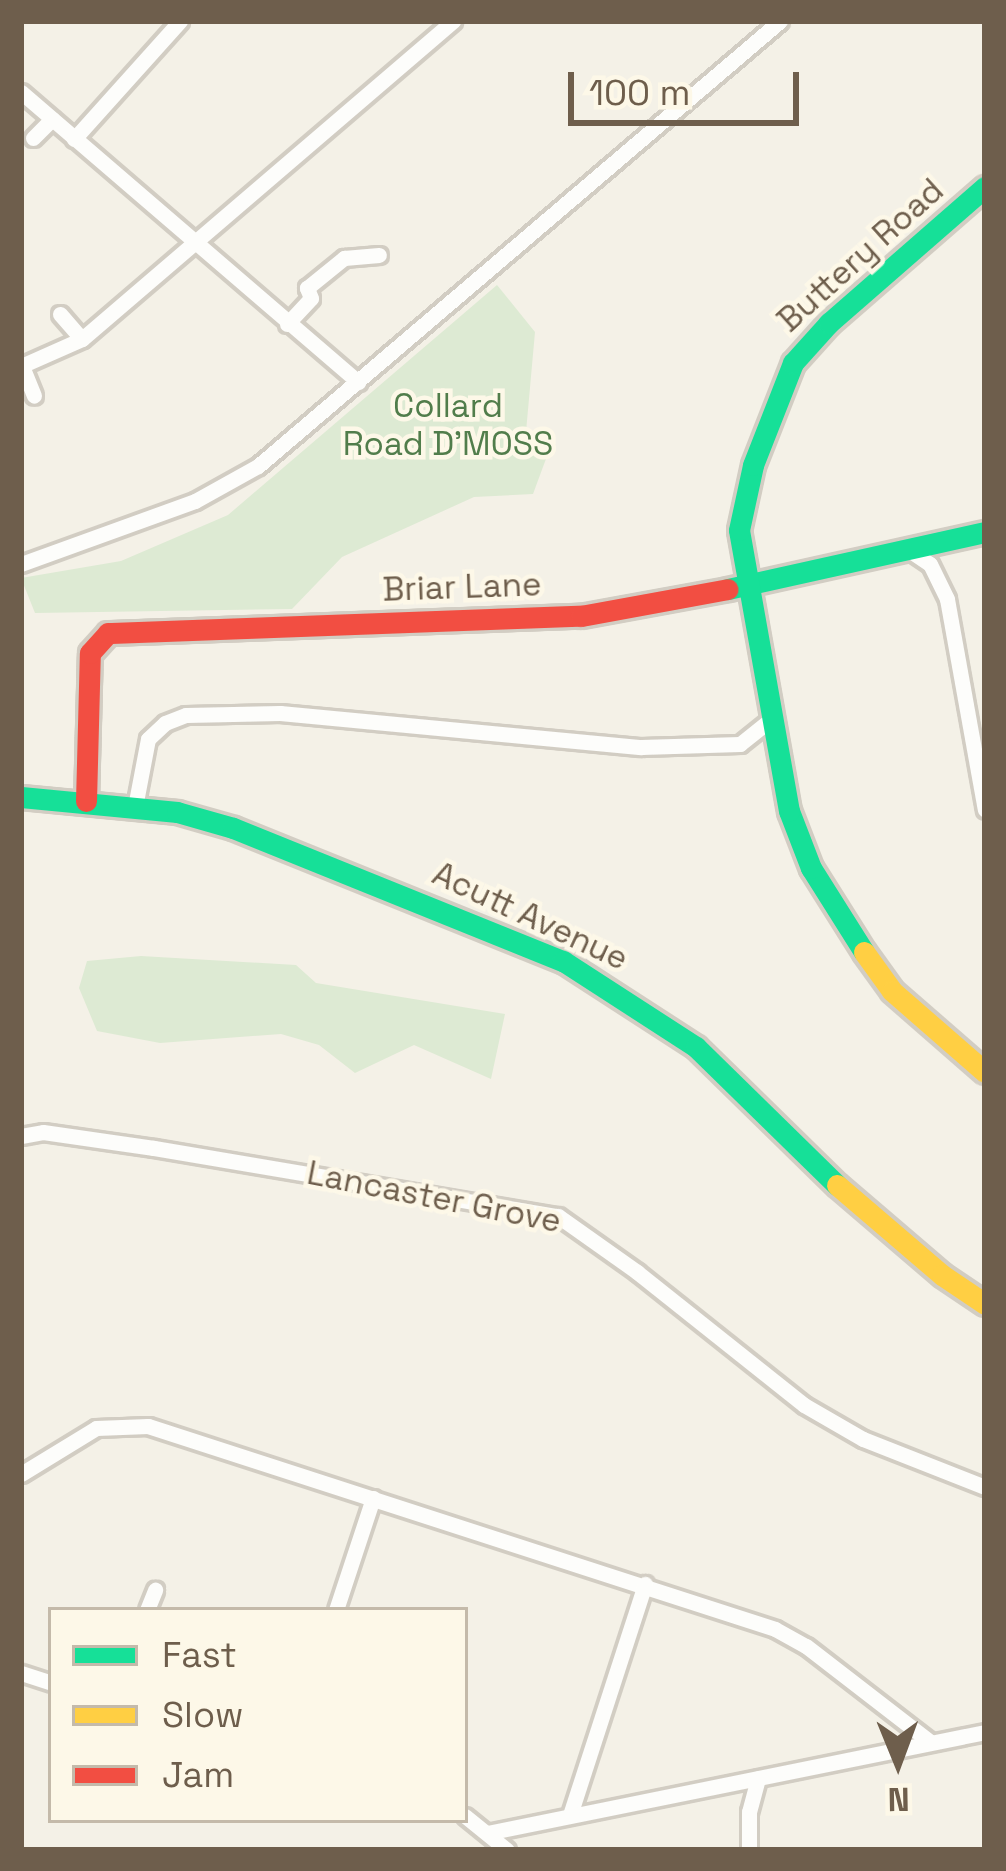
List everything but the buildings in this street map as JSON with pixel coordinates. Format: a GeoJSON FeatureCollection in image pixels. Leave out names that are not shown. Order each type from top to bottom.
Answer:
{"type":"FeatureCollection","features":[{"type":"Feature","properties":{"kind":"street"},"geometry":{"type":"LineString","coordinates":[[74,139],[180,21]]}},
{"type":"Feature","properties":{"kind":"street"},"geometry":{"type":"LineString","coordinates":[[34,396],[21,366],[82,339],[453,21]]}},
{"type":"Feature","properties":{"kind":"street"},"geometry":{"type":"LineString","coordinates":[[21,564],[224,487],[258,466],[780,21]]}},
{"type":"Feature","properties":{"kind":"street"},"geometry":{"type":"LineString","coordinates":[[21,92],[358,382]]}},
{"type":"Feature","properties":{"kind":"street"},"geometry":{"type":"LineString","coordinates":[[33,138],[52,119]]}},
{"type":"Feature","properties":{"kind":"street","name":"Buttery Road"},"geometry":{"type":"LineString","coordinates":[[984,190],[829,323],[793,363],[740,513],[748,586],[789,811],[823,893],[892,991],[985,1072]]}},
{"type":"Feature","properties":{"kind":"street"},"geometry":{"type":"LineString","coordinates":[[287,324],[311,298],[308,288],[344,258],[380,255]]}},
{"type":"Feature","properties":{"kind":"street"},"geometry":{"type":"LineString","coordinates":[[60,314],[82,339]]}},
{"type":"Feature","properties":{"kind":"street","name":"Briar Lane"},"geometry":{"type":"LineString","coordinates":[[86,801],[90,653],[97,639],[108,633],[538,620],[748,586],[985,532]]}},
{"type":"Feature","properties":{"kind":"street"},"geometry":{"type":"LineString","coordinates":[[909,550],[930,564],[947,598],[985,810]]}},
{"type":"Feature","properties":{"kind":"street"},"geometry":{"type":"LineString","coordinates":[[136,807],[148,739],[165,723],[186,715],[280,713],[641,747],[740,745],[774,717]]}},
{"type":"Feature","properties":{"kind":"street","name":"Acutt Avenue"},"geometry":{"type":"LineString","coordinates":[[21,797],[177,812],[275,845],[563,961],[696,1047],[796,1150],[924,1261],[985,1304]]}},
{"type":"Feature","properties":{"kind":"street","name":"Lancaster Grove"},"geometry":{"type":"LineString","coordinates":[[21,1136],[44,1132],[154,1148],[558,1216],[622,1259],[804,1405],[863,1439],[985,1487]]}},
{"type":"Feature","properties":{"kind":"street"},"geometry":{"type":"LineString","coordinates":[[21,1474],[84,1433],[124,1423],[644,1584],[795,1639],[929,1741]]}},
{"type":"Feature","properties":{"kind":"street"},"geometry":{"type":"LineString","coordinates":[[337,1607],[373,1498]]}},
{"type":"Feature","properties":{"kind":"street"},"geometry":{"type":"LineString","coordinates":[[570,1815],[644,1584]]}},
{"type":"Feature","properties":{"kind":"street"},"geometry":{"type":"LineString","coordinates":[[147,1607],[155,1590]]}},
{"type":"Feature","properties":{"kind":"street"},"geometry":{"type":"LineString","coordinates":[[487,1833],[985,1732]]}},
{"type":"Feature","properties":{"kind":"street"},"geometry":{"type":"LineString","coordinates":[[749,1850],[749,1812],[758,1778]]}},
{"type":"Feature","properties":{"kind":"street"},"geometry":{"type":"LineString","coordinates":[[468,1818],[507,1850]]}},
{"type":"Feature","properties":{"kind":"green space","name":"Collard Road D'MOSS"},"geometry":{"type":"Polygon","coordinates":[[[497,285],[535,332],[526,432],[550,448],[533,494],[474,497],[342,557],[292,609],[35,613],[21,578],[121,561],[228,515],[497,285]]]}},
{"type":"Feature","properties":{"kind":"green space"},"geometry":{"type":"Polygon","coordinates":[[[141,956],[296,965],[316,983],[505,1014],[491,1079],[414,1045],[355,1073],[319,1045],[281,1034],[160,1043],[97,1031],[79,988],[87,961],[141,956]]]}},
{"type":"Feature","properties":{"kind":"traffic: fast"},"geometry":{"type":"LineString","coordinates":[[864,952],[811,868],[789,811],[739,530],[753,465],[793,363],[829,323],[985,187]]}},
{"type":"Feature","properties":{"kind":"traffic: fast"},"geometry":{"type":"LineString","coordinates":[[728,589],[985,532]]}},
{"type":"Feature","properties":{"kind":"traffic: fast"},"geometry":{"type":"LineString","coordinates":[[21,797],[177,812],[233,828],[563,961],[696,1047],[837,1185]]}},
{"type":"Feature","properties":{"kind":"traffic: slow"},"geometry":{"type":"LineString","coordinates":[[864,952],[892,991],[985,1072]]}},
{"type":"Feature","properties":{"kind":"traffic: slow"},"geometry":{"type":"LineString","coordinates":[[837,1185],[942,1275],[985,1304]]}},
{"type":"Feature","properties":{"kind":"traffic: jam"},"geometry":{"type":"LineString","coordinates":[[86,801],[90,653],[108,633],[581,616],[728,589]]}}]}
